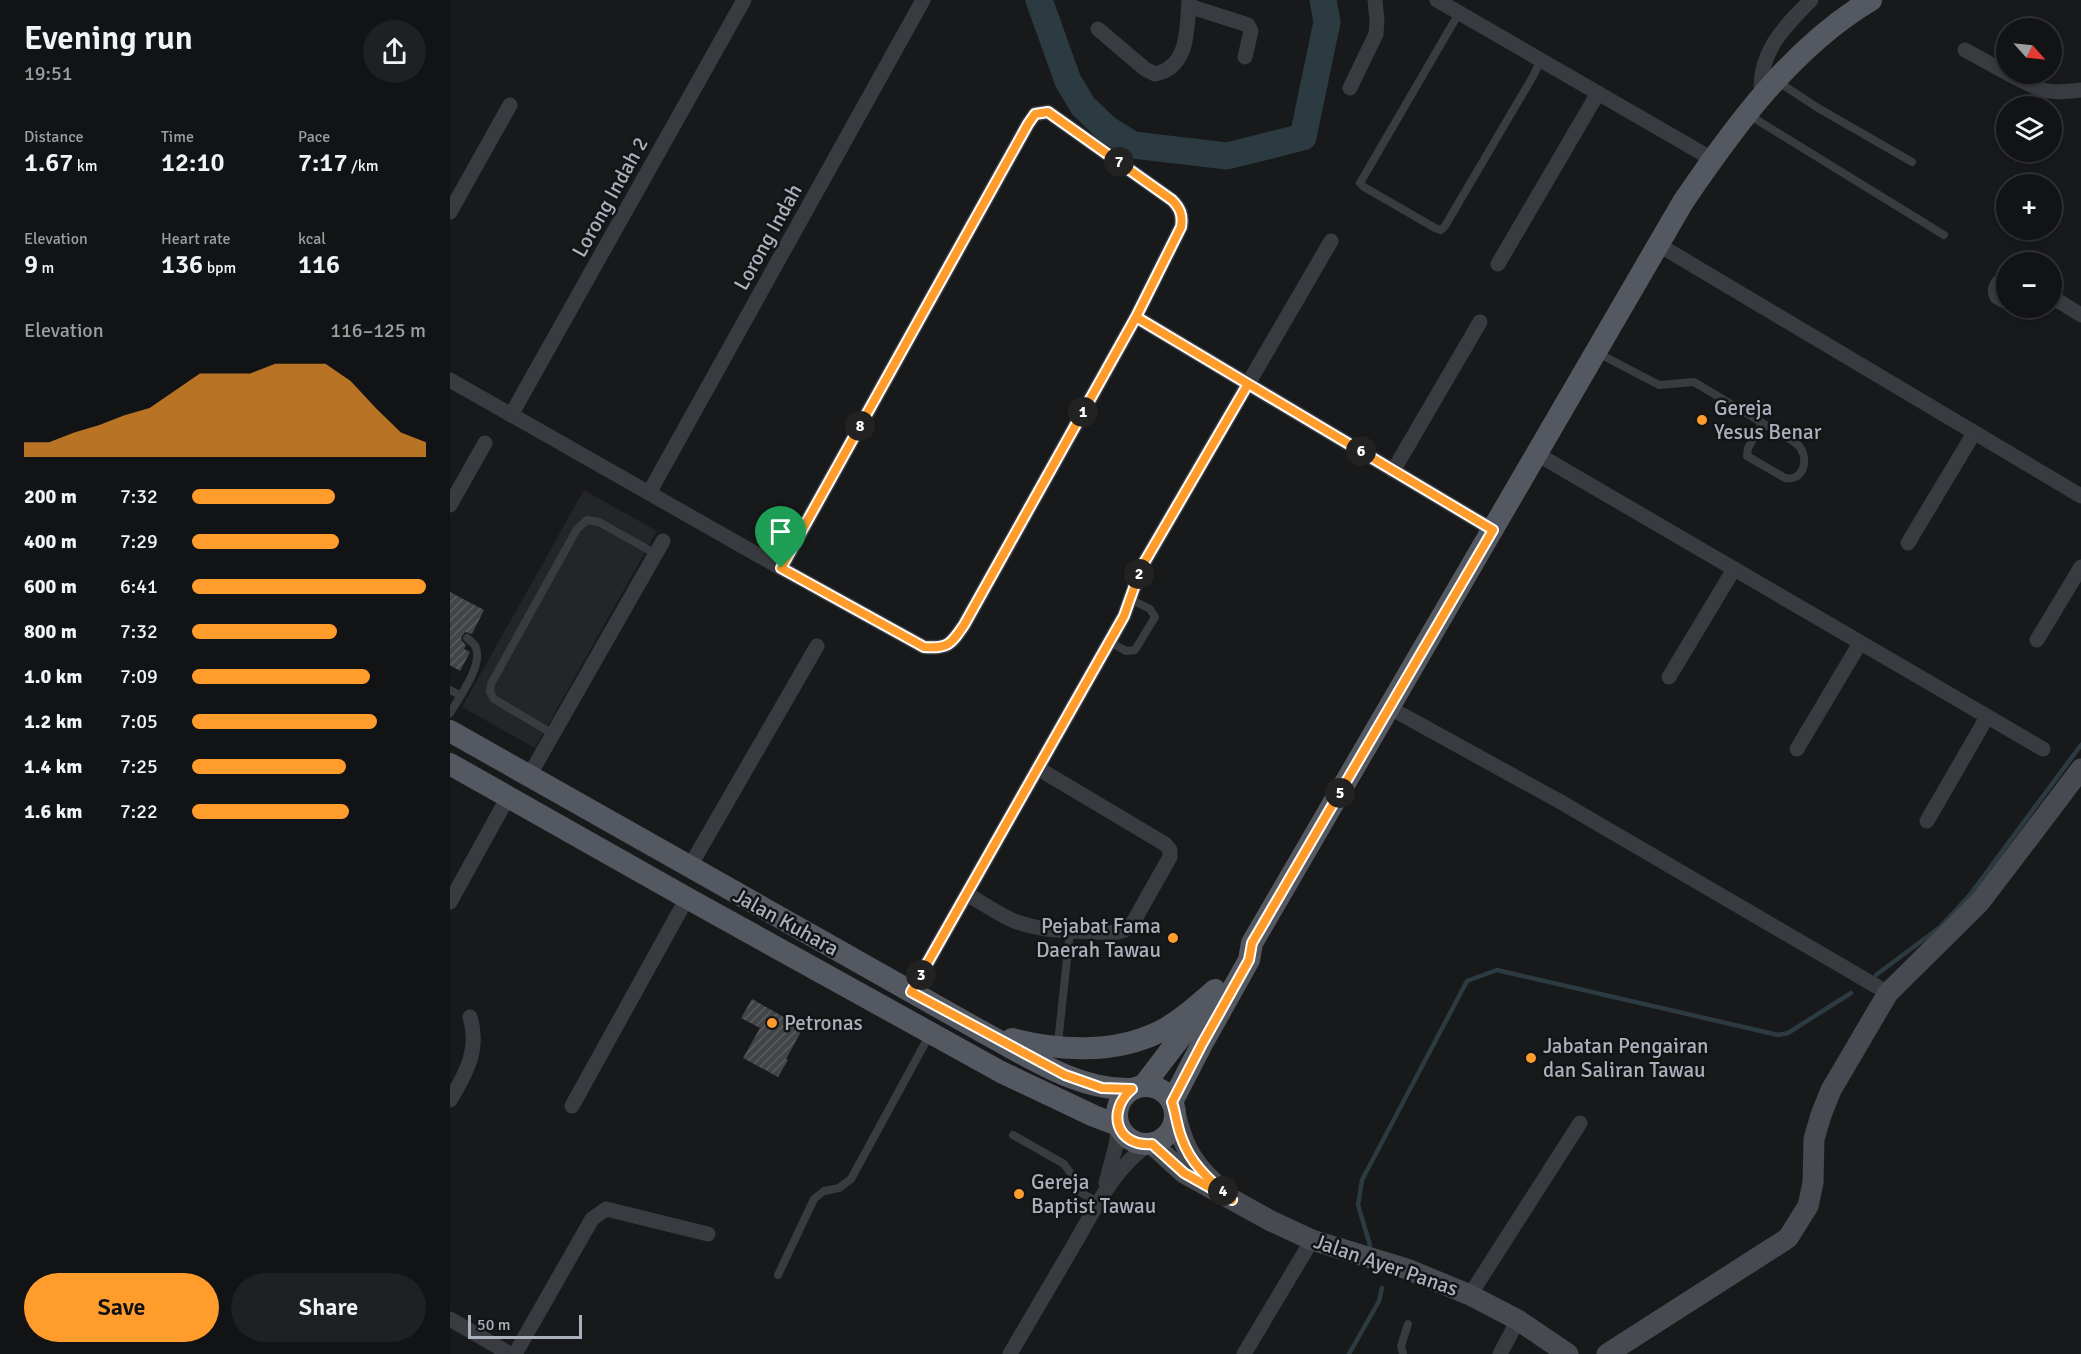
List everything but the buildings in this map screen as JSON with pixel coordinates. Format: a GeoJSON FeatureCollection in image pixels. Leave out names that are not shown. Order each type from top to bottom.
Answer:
{"type":"FeatureCollection","features":[{"type":"Feature","properties":{"kind":"main road"},"geometry":{"type":"LineString","coordinates":[[1252,943],[1238,954],[1215,990],[1138,1087],[1124,1096],[1119,1104],[1116,1115],[1118,1126],[1131,1140],[1150,1144],[1162,1140],[1169,1132],[1174,1123],[1174,1107],[1202,1044],[1249,960],[1252,943],[1683,202],[1713,159],[1769,88],[1819,38],[1871,0]]}},
{"type":"Feature","properties":{"kind":"main road","name":"Jalan Kuhara"},"geometry":{"type":"LineString","coordinates":[[450,731],[689,868],[979,1030],[1065,1075],[1090,1085],[1115,1090],[1138,1087]]}},
{"type":"Feature","properties":{"kind":"main road","name":"Jalan Kuhara"},"geometry":{"type":"LineString","coordinates":[[450,764],[1001,1072],[1118,1126]]}},
{"type":"Feature","properties":{"kind":"main road"},"geometry":{"type":"LineString","coordinates":[[979,1030],[1025,1042],[1076,1049],[1118,1045],[1159,1032],[1176,1022],[1215,990]]}},
{"type":"Feature","properties":{"kind":"main road"},"geometry":{"type":"LineString","coordinates":[[1138,1087],[1156,1087],[1166,1093],[1174,1107]]}},
{"type":"Feature","properties":{"kind":"street","name":"Lorong Indah 2"},"geometry":{"type":"LineString","coordinates":[[512,415],[744,0]]}},
{"type":"Feature","properties":{"kind":"street","name":"Lorong Indah"},"geometry":{"type":"LineString","coordinates":[[649,494],[923,0]]}},
{"type":"Feature","properties":{"kind":"street"},"geometry":{"type":"LineString","coordinates":[[1350,88],[1376,34],[1375,0]]}},
{"type":"Feature","properties":{"kind":"street"},"geometry":{"type":"LineString","coordinates":[[1437,0],[1713,159]]}},
{"type":"Feature","properties":{"kind":"street"},"geometry":{"type":"LineString","coordinates":[[1769,88],[1761,75],[1771,50],[1782,29],[1811,0]]}},
{"type":"Feature","properties":{"kind":"street"},"geometry":{"type":"LineString","coordinates":[[1098,29],[1145,69],[1155,74],[1166,72],[1178,62],[1184,48],[1189,3],[1248,25],[1251,31],[1245,57]]}},
{"type":"Feature","properties":{"kind":"street"},"geometry":{"type":"LineString","coordinates":[[1965,50],[1996,67]]}},
{"type":"Feature","properties":{"kind":"street"},"geometry":{"type":"LineString","coordinates":[[2029,84],[2044,92],[2062,93],[2081,90]]}},
{"type":"Feature","properties":{"kind":"street"},"geometry":{"type":"LineString","coordinates":[[1498,264],[1598,93]]}},
{"type":"Feature","properties":{"kind":"street"},"geometry":{"type":"LineString","coordinates":[[450,212],[510,105]]}},
{"type":"Feature","properties":{"kind":"street"},"geometry":{"type":"LineString","coordinates":[[450,381],[649,494],[781,568],[924,647],[940,648],[954,639],[1136,317],[1181,227],[1183,218],[1179,207],[1057,117],[1048,112],[1035,114],[781,568]]}},
{"type":"Feature","properties":{"kind":"street"},"geometry":{"type":"LineString","coordinates":[[911,992],[1110,642],[1124,616],[1141,568],[1331,241]]}},
{"type":"Feature","properties":{"kind":"street"},"geometry":{"type":"LineString","coordinates":[[1659,245],[2081,496]]}},
{"type":"Feature","properties":{"kind":"street"},"geometry":{"type":"LineString","coordinates":[[2062,303],[2081,315]]}},
{"type":"Feature","properties":{"kind":"street"},"geometry":{"type":"LineString","coordinates":[[1136,317],[1493,530]]}},
{"type":"Feature","properties":{"kind":"street"},"geometry":{"type":"LineString","coordinates":[[1393,471],[1480,322]]}},
{"type":"Feature","properties":{"kind":"street"},"geometry":{"type":"LineString","coordinates":[[1908,543],[1974,433]]}},
{"type":"Feature","properties":{"kind":"street"},"geometry":{"type":"LineString","coordinates":[[450,506],[486,443]]}},
{"type":"Feature","properties":{"kind":"street"},"geometry":{"type":"LineString","coordinates":[[1537,454],[2043,749]]}},
{"type":"Feature","properties":{"kind":"street"},"geometry":{"type":"LineString","coordinates":[[529,776],[660,548]]}},
{"type":"Feature","properties":{"kind":"street"},"geometry":{"type":"LineString","coordinates":[[2037,640],[2081,567]]}},
{"type":"Feature","properties":{"kind":"street"},"geometry":{"type":"LineString","coordinates":[[1669,677],[1734,569]]}},
{"type":"Feature","properties":{"kind":"street"},"geometry":{"type":"LineString","coordinates":[[1797,749],[1860,643]]}},
{"type":"Feature","properties":{"kind":"street"},"geometry":{"type":"LineString","coordinates":[[689,868],[817,646]]}},
{"type":"Feature","properties":{"kind":"street"},"geometry":{"type":"LineString","coordinates":[[1390,708],[1558,801],[1888,993]]}},
{"type":"Feature","properties":{"kind":"street"},"geometry":{"type":"LineString","coordinates":[[1927,821],[1987,717]]}},
{"type":"Feature","properties":{"kind":"street"},"geometry":{"type":"LineString","coordinates":[[967,894],[1011,920],[1033,927],[1070,932],[1125,932],[1131,926],[1170,857],[1170,850],[1165,844],[1038,769]]}},
{"type":"Feature","properties":{"kind":"street"},"geometry":{"type":"LineString","coordinates":[[1607,1354],[1788,1238],[1809,1206],[1813,1183],[1814,1139],[1830,1090],[1888,993],[1980,902],[2081,769]]}},
{"type":"Feature","properties":{"kind":"street"},"geometry":{"type":"LineString","coordinates":[[450,902],[508,797]]}},
{"type":"Feature","properties":{"kind":"street"},"geometry":{"type":"LineString","coordinates":[[572,1106],[687,898]]}},
{"type":"Feature","properties":{"kind":"street"},"geometry":{"type":"LineString","coordinates":[[450,1101],[466,1073],[474,1048],[474,1030],[470,1017]]}},
{"type":"Feature","properties":{"kind":"street","name":"Jalan Ayer Panas"},"geometry":{"type":"LineString","coordinates":[[1174,1107],[1182,1139],[1189,1153],[1200,1170],[1232,1200]]}},
{"type":"Feature","properties":{"kind":"street"},"geometry":{"type":"LineString","coordinates":[[1470,1295],[1580,1123]]}},
{"type":"Feature","properties":{"kind":"street"},"geometry":{"type":"LineString","coordinates":[[1100,1200],[1116,1145],[1118,1126]]}},
{"type":"Feature","properties":{"kind":"street"},"geometry":{"type":"LineString","coordinates":[[1010,1354],[1100,1200],[1122,1167],[1133,1155],[1150,1144]]}},
{"type":"Feature","properties":{"kind":"street","name":"Jalan Ayer Panas"},"geometry":{"type":"LineString","coordinates":[[1150,1144],[1184,1173],[1271,1221],[1312,1240],[1407,1269],[1470,1295],[1518,1320],[1568,1354]]}},
{"type":"Feature","properties":{"kind":"street"},"geometry":{"type":"LineString","coordinates":[[515,1354],[592,1219],[606,1209],[708,1234]]}},
{"type":"Feature","properties":{"kind":"street"},"geometry":{"type":"LineString","coordinates":[[1244,1354],[1312,1240]]}},
{"type":"Feature","properties":{"kind":"street"},"geometry":{"type":"LineString","coordinates":[[450,1319],[510,1354]]}},
{"type":"Feature","properties":{"kind":"street"},"geometry":{"type":"LineString","coordinates":[[1500,1354],[1518,1320]]}},
{"type":"Feature","properties":{"kind":"lane"},"geometry":{"type":"LineString","coordinates":[[1459,13],[1360,183],[1364,188],[1440,230],[1445,226],[1541,60]]}},
{"type":"Feature","properties":{"kind":"lane"},"geometry":{"type":"LineString","coordinates":[[1769,88],[1818,108],[1912,162]]}},
{"type":"Feature","properties":{"kind":"lane"},"geometry":{"type":"LineString","coordinates":[[1748,114],[1944,235]]}},
{"type":"Feature","properties":{"kind":"lane"},"geometry":{"type":"LineString","coordinates":[[1596,352],[1659,385],[1694,382],[1762,423],[1801,447],[1805,453],[1805,462],[1795,478],[1785,478],[1747,456],[1748,448],[1762,423]]}},
{"type":"Feature","properties":{"kind":"lane"},"geometry":{"type":"LineString","coordinates":[[553,734],[494,699],[490,692],[491,684],[577,529],[587,520],[599,522],[660,548]]}},
{"type":"Feature","properties":{"kind":"lane"},"geometry":{"type":"LineString","coordinates":[[1110,642],[1126,651],[1135,650],[1155,617],[1154,612],[1150,609],[1130,599]]}},
{"type":"Feature","properties":{"kind":"lane"},"geometry":{"type":"LineString","coordinates":[[450,713],[476,667],[478,656],[476,645],[467,638]]}},
{"type":"Feature","properties":{"kind":"lane"},"geometry":{"type":"LineString","coordinates":[[450,690],[460,695]]}},
{"type":"Feature","properties":{"kind":"lane"},"geometry":{"type":"LineString","coordinates":[[1058,1047],[1070,932]]}},
{"type":"Feature","properties":{"kind":"lane"},"geometry":{"type":"LineString","coordinates":[[778,1275],[814,1198],[824,1191],[839,1188],[851,1179],[931,1034]]}},
{"type":"Feature","properties":{"kind":"lane"},"geometry":{"type":"LineString","coordinates":[[1012,1135],[1064,1164],[1076,1181],[1080,1192],[1100,1200]]}},
{"type":"Feature","properties":{"kind":"lane"},"geometry":{"type":"LineString","coordinates":[[1403,1354],[1401,1346],[1408,1324]]}},
{"type":"Feature","properties":{"kind":"shaded area"},"geometry":{"type":"Polygon","coordinates":[[[584,490],[657,531],[535,748],[462,707],[584,490]]]}},
{"type":"Feature","properties":{"kind":"waterway"},"geometry":{"type":"LineString","coordinates":[[1039,0],[1068,81],[1083,106],[1107,129],[1133,145],[1227,156],[1303,137],[1327,22],[1323,0]]}},
{"type":"Feature","properties":{"kind":"waterway"},"geometry":{"type":"LineString","coordinates":[[1876,975],[1939,928],[1969,896],[2081,745]]}},
{"type":"Feature","properties":{"kind":"waterway"},"geometry":{"type":"LineString","coordinates":[[1370,1245],[1358,1205],[1362,1180],[1467,981],[1497,970],[1778,1035],[1788,1033],[1851,993]]}},
{"type":"Feature","properties":{"kind":"waterway"},"geometry":{"type":"LineString","coordinates":[[1349,1354],[1379,1301],[1382,1288]]}},
{"type":"Feature","properties":{"kind":"place","name":"Gereja Yesus Benar"},"geometry":{"type":"Point","coordinates":[1702,420]}},
{"type":"Feature","properties":{"kind":"place","name":"Pejabat Fama Daerah Tawau"},"geometry":{"type":"Point","coordinates":[1173,938]}},
{"type":"Feature","properties":{"kind":"place","name":"Petronas"},"geometry":{"type":"Point","coordinates":[772,1023]}},
{"type":"Feature","properties":{"kind":"place","name":"Jabatan Pengairan dan Saliran Tawau"},"geometry":{"type":"Point","coordinates":[1531,1058]}},
{"type":"Feature","properties":{"kind":"place","name":"Gereja Baptist Tawau"},"geometry":{"type":"Point","coordinates":[1019,1194]}},
{"type":"Feature","properties":{"kind":"route"},"geometry":{"type":"LineString","coordinates":[[781,568],[924,647],[940,648],[954,639],[964,625],[1136,317],[1248,384],[1141,568],[1124,616],[911,992],[1065,1075],[1102,1088],[1132,1089],[1119,1104],[1116,1115],[1118,1125],[1124,1134],[1139,1144],[1152,1144],[1184,1173],[1232,1200],[1200,1170],[1189,1153],[1182,1139],[1172,1102],[1249,960],[1252,943],[1493,530],[1136,317],[1181,227],[1183,218],[1179,207],[1048,112],[1035,114],[1028,124],[781,568]]}}]}
